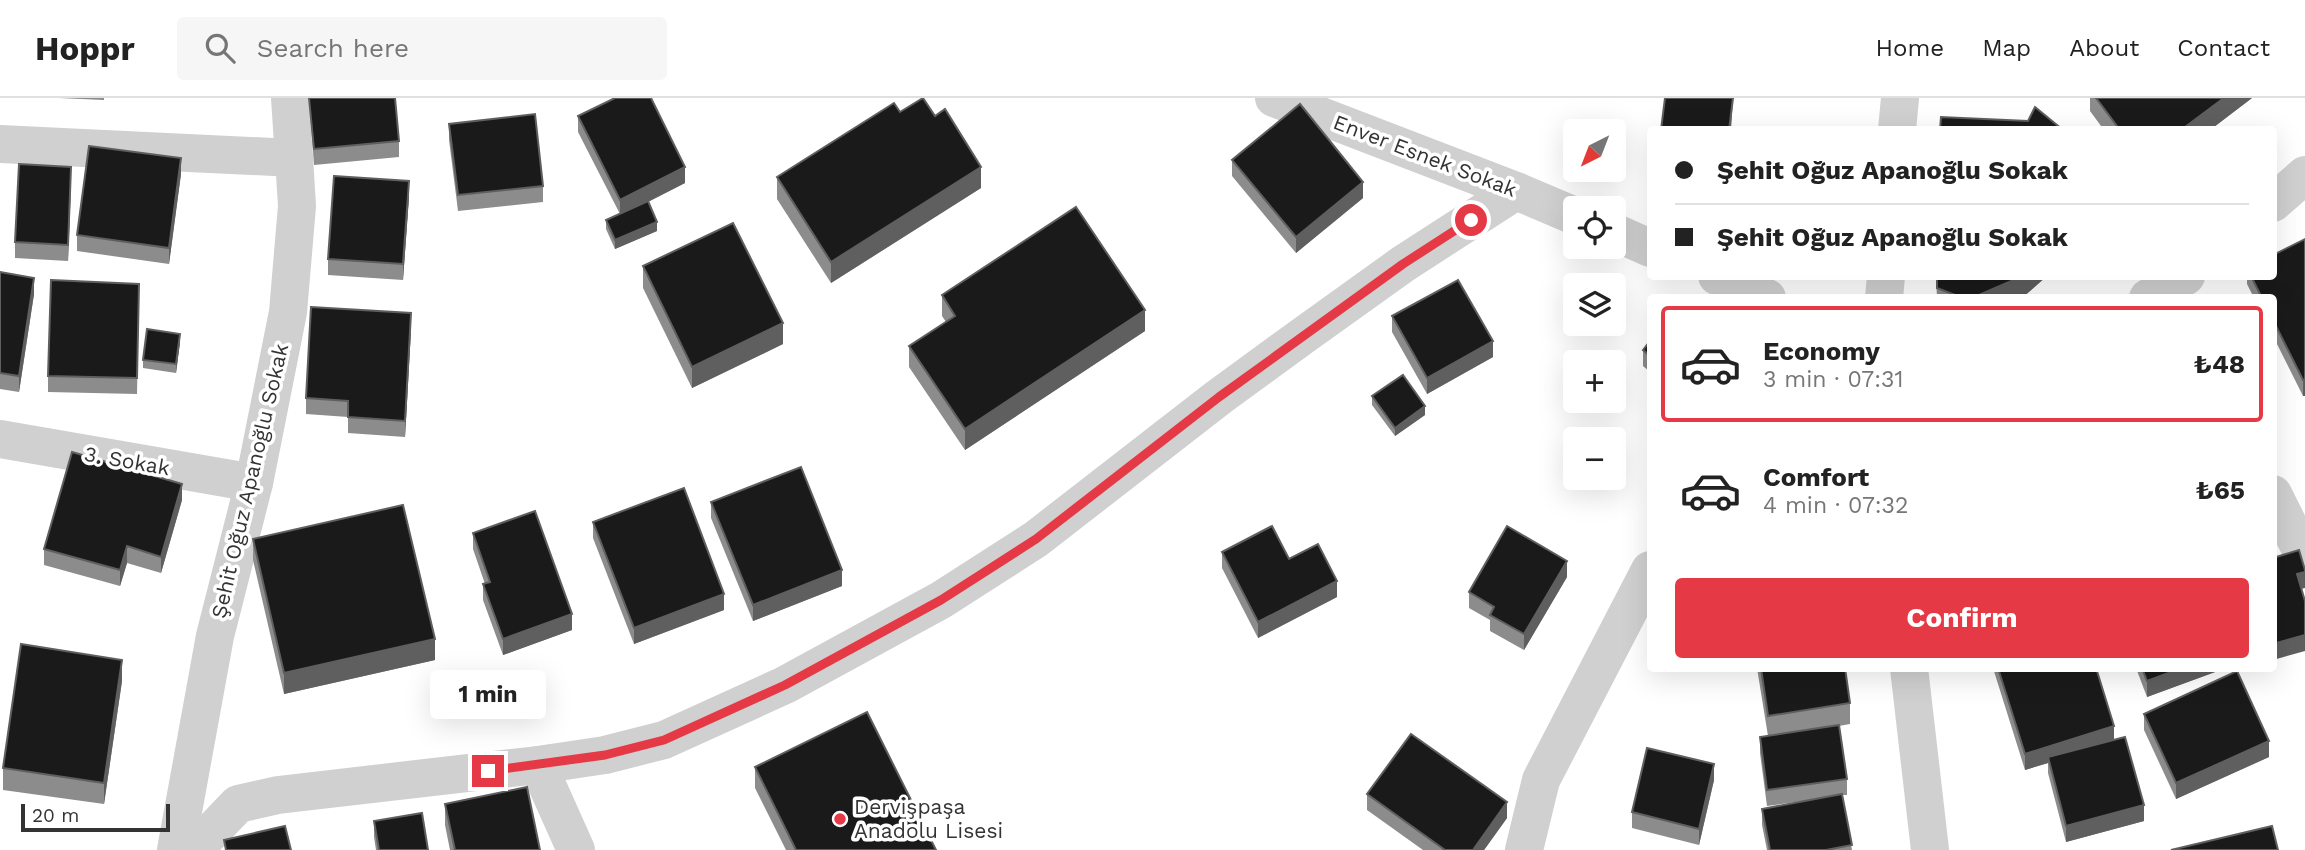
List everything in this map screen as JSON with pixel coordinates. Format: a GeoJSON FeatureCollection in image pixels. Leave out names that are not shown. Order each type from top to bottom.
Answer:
{"type":"FeatureCollection","features":[{"type":"Feature","properties":{"kind":"street","name":"Şehit Oğuz Apanoğlu Sokak"},"geometry":{"type":"LineString","coordinates":[[176,850],[215,636],[254,483],[288,312],[297,206],[290,98]]}},
{"type":"Feature","properties":{"kind":"street","name":"Enver Esnek Sokak"},"geometry":{"type":"LineString","coordinates":[[1274,98],[1563,211]]}},
{"type":"Feature","properties":{"kind":"street"},"geometry":{"type":"LineString","coordinates":[[1898,126],[1900,98]]}},
{"type":"Feature","properties":{"kind":"street"},"geometry":{"type":"LineString","coordinates":[[0,144],[294,158]]}},
{"type":"Feature","properties":{"kind":"street"},"geometry":{"type":"LineString","coordinates":[[2277,200],[2305,175]]}},
{"type":"Feature","properties":{"kind":"street"},"geometry":{"type":"LineString","coordinates":[[194,850],[238,804],[278,795],[605,755],[664,740],[785,685],[941,600],[1036,539],[1294,342],[1403,264],[1516,191]]}},
{"type":"Feature","properties":{"kind":"street"},"geometry":{"type":"LineString","coordinates":[[1626,237],[1647,247]]}},
{"type":"Feature","properties":{"kind":"street"},"geometry":{"type":"LineString","coordinates":[[1726,280],[1758,294]]}},
{"type":"Feature","properties":{"kind":"street","name":"3. Sokak"},"geometry":{"type":"LineString","coordinates":[[0,439],[254,483]]}},
{"type":"Feature","properties":{"kind":"street"},"geometry":{"type":"LineString","coordinates":[[2277,502],[2305,558]]}},
{"type":"Feature","properties":{"kind":"street"},"geometry":{"type":"LineString","coordinates":[[1524,850],[1541,780],[1647,576]]}},
{"type":"Feature","properties":{"kind":"street"},"geometry":{"type":"LineString","coordinates":[[1909,672],[1930,850]]}},
{"type":"Feature","properties":{"kind":"street"},"geometry":{"type":"LineString","coordinates":[[538,765],[576,850]]}},
{"type":"Feature","properties":{"kind":"building"},"geometry":{"type":"Polygon","coordinates":[[[309,98],[395,98],[399,141],[314,149],[309,98]]]}},
{"type":"Feature","properties":{"kind":"building"},"geometry":{"type":"Polygon","coordinates":[[[615,98],[651,98],[685,167],[620,200],[578,116],[615,98]]]}},
{"type":"Feature","properties":{"kind":"building"},"geometry":{"type":"Polygon","coordinates":[[[923,98],[935,116],[945,109],[981,167],[831,262],[777,177],[894,103],[900,112],[923,98]]]}},
{"type":"Feature","properties":{"kind":"building"},"geometry":{"type":"Polygon","coordinates":[[[1665,98],[1733,98],[1730,126],[1662,126],[1665,98]]]}},
{"type":"Feature","properties":{"kind":"building"},"geometry":{"type":"Polygon","coordinates":[[[2096,98],[2224,98],[2186,126],[2117,126],[2096,98]]]}},
{"type":"Feature","properties":{"kind":"building"},"geometry":{"type":"Polygon","coordinates":[[[1300,104],[1363,182],[1296,237],[1232,160],[1300,104]]]}},
{"type":"Feature","properties":{"kind":"building"},"geometry":{"type":"Polygon","coordinates":[[[2035,107],[2058,126],[1940,126],[1941,117],[2028,121],[2035,107]]]}},
{"type":"Feature","properties":{"kind":"building"},"geometry":{"type":"Polygon","coordinates":[[[535,114],[543,186],[458,195],[449,124],[535,114]]]}},
{"type":"Feature","properties":{"kind":"building"},"geometry":{"type":"Polygon","coordinates":[[[89,146],[181,158],[169,248],[77,235],[89,146]]]}},
{"type":"Feature","properties":{"kind":"building"},"geometry":{"type":"Polygon","coordinates":[[[19,164],[71,167],[68,245],[15,242],[19,164]]]}},
{"type":"Feature","properties":{"kind":"building"},"geometry":{"type":"Polygon","coordinates":[[[334,176],[409,181],[403,264],[328,259],[334,176]]]}},
{"type":"Feature","properties":{"kind":"building"},"geometry":{"type":"Polygon","coordinates":[[[648,201],[657,222],[615,240],[606,220],[648,201]]]}},
{"type":"Feature","properties":{"kind":"building"},"geometry":{"type":"Polygon","coordinates":[[[1076,207],[1145,310],[965,429],[909,346],[955,316],[942,295],[1076,207]]]}},
{"type":"Feature","properties":{"kind":"building"},"geometry":{"type":"Polygon","coordinates":[[[733,223],[783,323],[692,367],[643,266],[733,223]]]}},
{"type":"Feature","properties":{"kind":"building"},"geometry":{"type":"Polygon","coordinates":[[[2305,239],[2305,380],[2277,328],[2277,294],[2260,294],[2253,280],[2277,280],[2277,253],[2305,239]]]}},
{"type":"Feature","properties":{"kind":"building"},"geometry":{"type":"Polygon","coordinates":[[[0,272],[34,278],[19,376],[0,373],[0,272]]]}},
{"type":"Feature","properties":{"kind":"building"},"geometry":{"type":"Polygon","coordinates":[[[51,280],[139,284],[137,378],[48,376],[51,280]]]}},
{"type":"Feature","properties":{"kind":"building"},"geometry":{"type":"Polygon","coordinates":[[[1458,280],[1493,341],[1427,378],[1392,316],[1458,280]]]}},
{"type":"Feature","properties":{"kind":"building"},"geometry":{"type":"Polygon","coordinates":[[[1937,280],[2014,280],[1981,294],[1953,294],[1937,288],[1937,280]]]}},
{"type":"Feature","properties":{"kind":"building"},"geometry":{"type":"Polygon","coordinates":[[[311,307],[411,313],[405,421],[348,417],[348,401],[306,398],[311,307]]]}},
{"type":"Feature","properties":{"kind":"building"},"geometry":{"type":"Polygon","coordinates":[[[147,329],[180,334],[176,364],[143,360],[147,329]]]}},
{"type":"Feature","properties":{"kind":"building"},"geometry":{"type":"Polygon","coordinates":[[[1403,375],[1425,406],[1395,428],[1372,396],[1403,375]]]}},
{"type":"Feature","properties":{"kind":"building"},"geometry":{"type":"Polygon","coordinates":[[[72,452],[182,484],[161,557],[127,546],[120,570],[44,549],[72,452]]]}},
{"type":"Feature","properties":{"kind":"building"},"geometry":{"type":"Polygon","coordinates":[[[801,467],[842,570],[753,605],[711,502],[801,467]]]}},
{"type":"Feature","properties":{"kind":"building"},"geometry":{"type":"Polygon","coordinates":[[[684,488],[724,594],[634,628],[593,522],[684,488]]]}},
{"type":"Feature","properties":{"kind":"building"},"geometry":{"type":"Polygon","coordinates":[[[403,505],[435,639],[284,673],[253,539],[403,505]]]}},
{"type":"Feature","properties":{"kind":"building"},"geometry":{"type":"Polygon","coordinates":[[[535,511],[572,614],[503,639],[483,584],[490,582],[473,533],[535,511]]]}},
{"type":"Feature","properties":{"kind":"building"},"geometry":{"type":"Polygon","coordinates":[[[1272,526],[1289,559],[1318,544],[1337,581],[1258,622],[1222,552],[1272,526]]]}},
{"type":"Feature","properties":{"kind":"building"},"geometry":{"type":"Polygon","coordinates":[[[1507,526],[1567,561],[1524,634],[1490,615],[1494,607],[1469,592],[1507,526]]]}},
{"type":"Feature","properties":{"kind":"building"},"geometry":{"type":"Polygon","coordinates":[[[2299,550],[2305,570],[2297,574],[2305,601],[2305,635],[2277,643],[2277,557],[2299,550]]]}},
{"type":"Feature","properties":{"kind":"building"},"geometry":{"type":"Polygon","coordinates":[[[21,644],[122,660],[104,783],[3,768],[21,644]]]}},
{"type":"Feature","properties":{"kind":"building"},"geometry":{"type":"Polygon","coordinates":[[[1762,672],[1846,672],[1850,703],[1768,716],[1762,672]]]}},
{"type":"Feature","properties":{"kind":"building"},"geometry":{"type":"Polygon","coordinates":[[[1999,672],[2097,672],[2114,726],[2025,754],[1999,672]]]}},
{"type":"Feature","properties":{"kind":"building"},"geometry":{"type":"Polygon","coordinates":[[[2144,672],[2171,672],[2147,681],[2144,672]]]}},
{"type":"Feature","properties":{"kind":"building"},"geometry":{"type":"Polygon","coordinates":[[[2237,672],[2269,741],[2176,783],[2144,714],[2237,672]]]}},
{"type":"Feature","properties":{"kind":"building","name":"Dervişpaşa Anadolu Lisesi"},"geometry":{"type":"Polygon","coordinates":[[[867,712],[936,850],[796,850],[755,767],[867,712]]]}},
{"type":"Feature","properties":{"kind":"building"},"geometry":{"type":"Polygon","coordinates":[[[1839,725],[1847,779],[1767,790],[1760,737],[1839,725]]]}},
{"type":"Feature","properties":{"kind":"building"},"geometry":{"type":"Polygon","coordinates":[[[1411,734],[1507,802],[1473,850],[1445,850],[1367,794],[1411,734]]]}},
{"type":"Feature","properties":{"kind":"building"},"geometry":{"type":"Polygon","coordinates":[[[2125,737],[2144,805],[2066,826],[2048,757],[2125,737]]]}},
{"type":"Feature","properties":{"kind":"building"},"geometry":{"type":"Polygon","coordinates":[[[1647,748],[1714,764],[1699,829],[1632,812],[1647,748]]]}},
{"type":"Feature","properties":{"kind":"building"},"geometry":{"type":"Polygon","coordinates":[[[527,787],[540,850],[455,850],[445,804],[527,787]]]}},
{"type":"Feature","properties":{"kind":"building"},"geometry":{"type":"Polygon","coordinates":[[[1842,794],[1852,845],[1826,850],[1770,850],[1762,809],[1842,794]]]}},
{"type":"Feature","properties":{"kind":"building"},"geometry":{"type":"Polygon","coordinates":[[[422,813],[428,850],[379,850],[374,821],[422,813]]]}},
{"type":"Feature","properties":{"kind":"building"},"geometry":{"type":"Polygon","coordinates":[[[285,826],[291,850],[226,850],[224,840],[285,826]]]}},
{"type":"Feature","properties":{"kind":"building"},"geometry":{"type":"Polygon","coordinates":[[[2272,826],[2278,850],[2171,850],[2272,826]]]}},
{"type":"Feature","properties":{"kind":"place","name":"Dervişpaşa Anadolu Lisesi"},"geometry":{"type":"Point","coordinates":[840,819]}},
{"type":"Feature","properties":{"kind":"route"},"geometry":{"type":"LineString","coordinates":[[488,771],[605,755],[664,740],[785,685],[941,600],[1036,539],[1219,397],[1403,264],[1471,220]]}}]}
